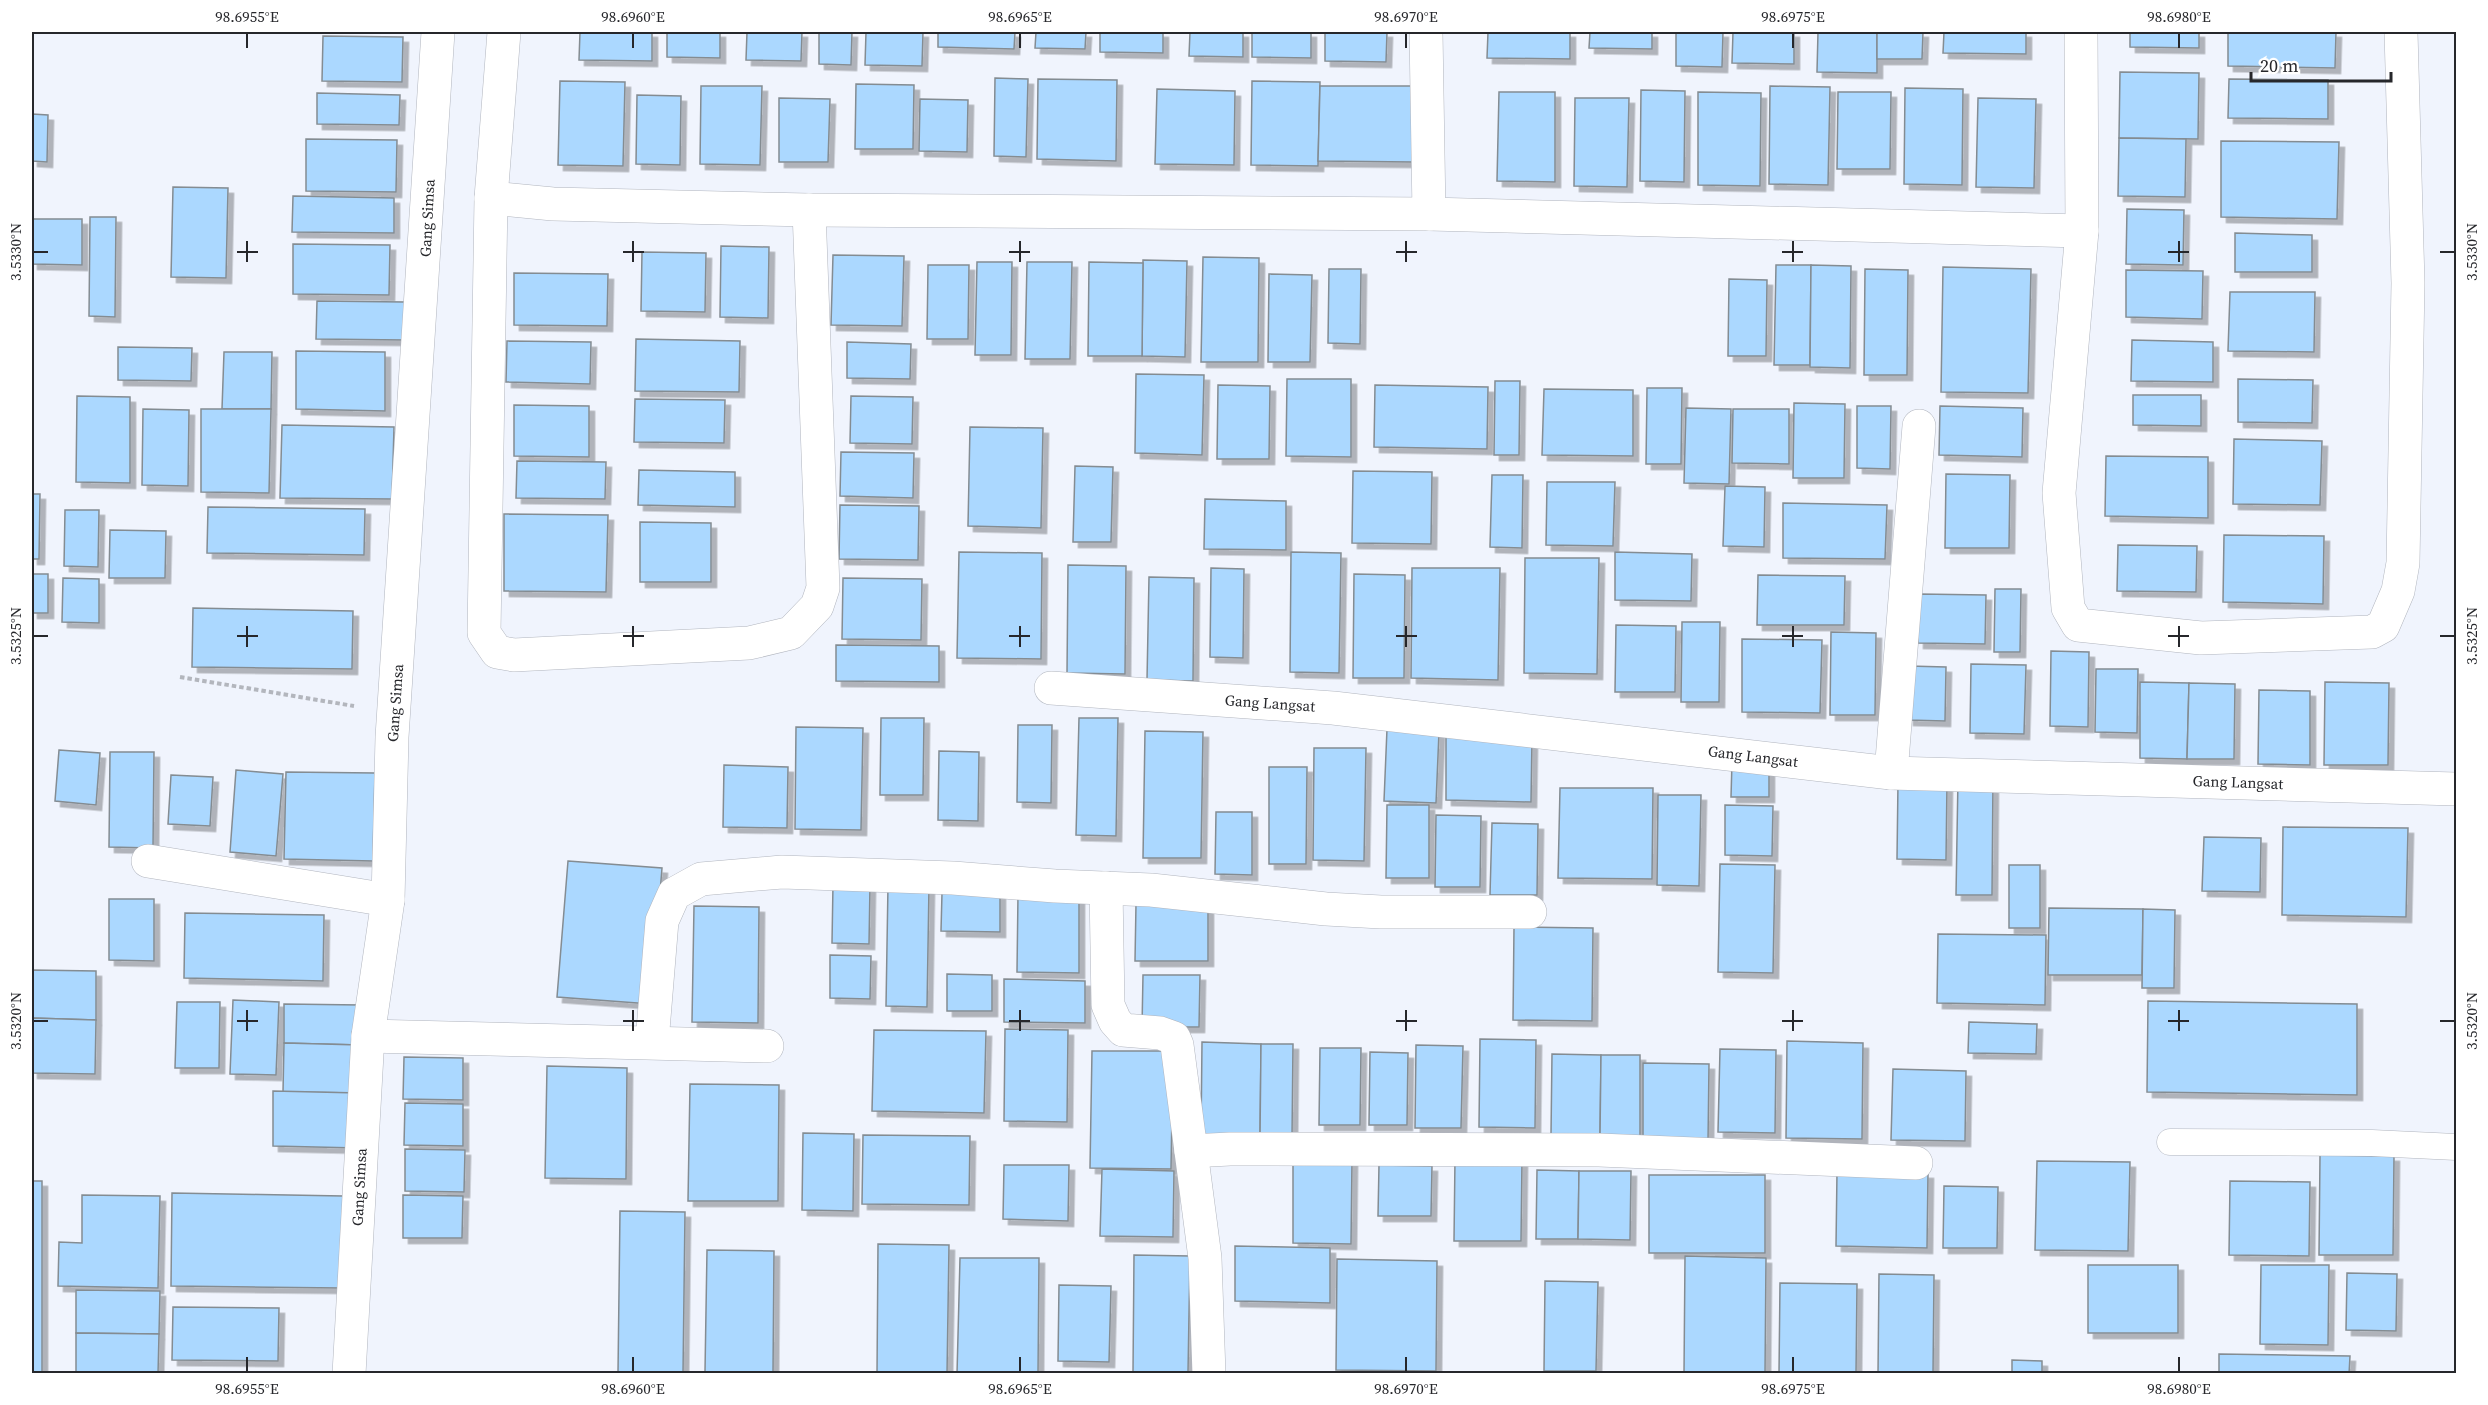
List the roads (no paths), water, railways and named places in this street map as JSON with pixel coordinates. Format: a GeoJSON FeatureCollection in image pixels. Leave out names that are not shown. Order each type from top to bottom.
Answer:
{"type":"FeatureCollection","features":[{"type":"Feature","properties":{"kind":"street","name":"Gang Simsa"},"geometry":{"type":"LineString","coordinates":[[349,1374],[368,1036],[388,900],[394,713],[438,32]]}},
{"type":"Feature","properties":{"kind":"street"},"geometry":{"type":"LineString","coordinates":[[504,32],[491,198],[483,633],[497,652],[514,655],[749,643],[791,633],[817,606],[823,588],[809,210]]}},
{"type":"Feature","properties":{"kind":"street"},"geometry":{"type":"LineString","coordinates":[[1426,32],[1429,214]]}},
{"type":"Feature","properties":{"kind":"street"},"geometry":{"type":"LineString","coordinates":[[2081,32],[2082,231],[2059,493],[2068,609],[2078,625],[2201,638],[2372,632],[2383,626],[2398,591],[2403,563],[2408,283],[2401,32]]}},
{"type":"Feature","properties":{"kind":"street"},"geometry":{"type":"LineString","coordinates":[[491,198],[553,204],[809,210],[1429,214],[2082,231]]}},
{"type":"Feature","properties":{"kind":"street"},"geometry":{"type":"LineString","coordinates":[[1892,773],[1919,426]]}},
{"type":"Feature","properties":{"kind":"street","name":"Gang Langsat"},"geometry":{"type":"LineString","coordinates":[[1052,688],[1333,708],[1892,773],[2457,789]]}},
{"type":"Feature","properties":{"kind":"street"},"geometry":{"type":"LineString","coordinates":[[148,861],[388,900]]}},
{"type":"Feature","properties":{"kind":"street"},"geometry":{"type":"LineString","coordinates":[[652,1042],[662,921],[674,894],[701,879],[782,872],[953,878],[1151,890],[1359,911],[1530,912]]}},
{"type":"Feature","properties":{"kind":"street"},"geometry":{"type":"LineString","coordinates":[[1106,888],[1108,1005],[1115,1021],[1123,1030],[1160,1033],[1174,1038],[1178,1045],[1204,1258],[1209,1374]]}},
{"type":"Feature","properties":{"kind":"street"},"geometry":{"type":"LineString","coordinates":[[368,1036],[767,1046]]}},
{"type":"Feature","properties":{"kind":"street"},"geometry":{"type":"LineString","coordinates":[[1191,1151],[1230,1149],[1599,1150],[1916,1163]]}},
{"type":"Feature","properties":{"kind":"lane"},"geometry":{"type":"LineString","coordinates":[[2170,1142],[2372,1143],[2457,1147]]}}]}
